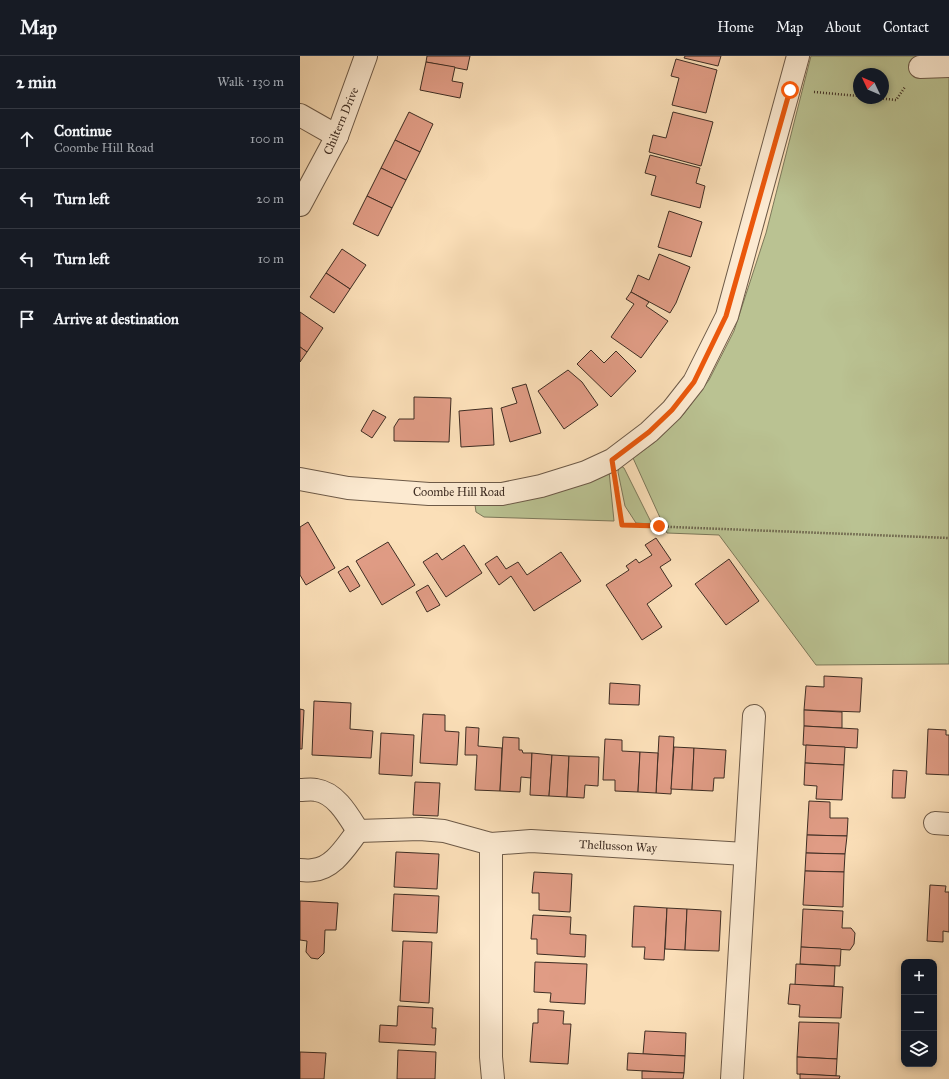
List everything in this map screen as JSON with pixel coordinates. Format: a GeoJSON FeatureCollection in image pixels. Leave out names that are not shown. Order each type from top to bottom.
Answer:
{"type":"FeatureCollection","features":[{"type":"Feature","properties":{"kind":"street","name":"Chiltern Drive"},"geometry":{"type":"LineString","coordinates":[[300,205],[337,136],[366,56]]}},
{"type":"Feature","properties":{"kind":"street","name":"Coombe Hill Road"},"geometry":{"type":"LineString","coordinates":[[300,479],[348,488],[430,494],[502,494],[541,486],[586,472],[612,460],[649,432],[676,404],[694,382],[726,316],[790,90],[798,56]]}},
{"type":"Feature","properties":{"kind":"street"},"geometry":{"type":"LineString","coordinates":[[920,67],[949,66]]}},
{"type":"Feature","properties":{"kind":"street"},"geometry":{"type":"LineString","coordinates":[[300,115],[337,136]]}},
{"type":"Feature","properties":{"kind":"street"},"geometry":{"type":"LineString","coordinates":[[732,1079],[754,716]]}},
{"type":"Feature","properties":{"kind":"street"},"geometry":{"type":"LineString","coordinates":[[300,790],[315,790],[324,793],[344,810],[358,831],[344,849],[326,867],[313,870],[300,870]]}},
{"type":"Feature","properties":{"kind":"street","name":"Thellusson Way"},"geometry":{"type":"LineString","coordinates":[[358,831],[420,828],[444,831],[491,844],[531,841],[745,854]]}},
{"type":"Feature","properties":{"kind":"street"},"geometry":{"type":"LineString","coordinates":[[491,844],[491,1056],[493,1079]]}},
{"type":"Feature","properties":{"kind":"path"},"geometry":{"type":"LineString","coordinates":[[889,99],[896,100],[920,67]]}},
{"type":"Feature","properties":{"kind":"path"},"geometry":{"type":"LineString","coordinates":[[790,90],[853,95]]}},
{"type":"Feature","properties":{"kind":"path"},"geometry":{"type":"LineString","coordinates":[[612,460],[622,525],[949,538]]}},
{"type":"Feature","properties":{"kind":"green space"},"geometry":{"type":"Polygon","coordinates":[[[811,56],[949,56],[949,664],[816,665],[719,535],[667,533],[633,458],[655,442],[683,415],[709,380],[734,331],[766,233],[811,56]]]}},
{"type":"Feature","properties":{"kind":"green space"},"geometry":{"type":"Polygon","coordinates":[[[621,466],[624,468],[652,524],[636,523],[625,506],[618,472],[619,467],[621,466]]]}},
{"type":"Feature","properties":{"kind":"green space"},"geometry":{"type":"Polygon","coordinates":[[[609,471],[614,521],[484,517],[476,512],[475,505],[551,494],[578,486],[609,471]]]}},
{"type":"Feature","properties":{"kind":"building"},"geometry":{"type":"Polygon","coordinates":[[[427,56],[470,56],[467,70],[426,62],[427,56]]]}},
{"type":"Feature","properties":{"kind":"building"},"geometry":{"type":"Polygon","coordinates":[[[685,56],[721,56],[718,66],[684,58],[685,56]]]}},
{"type":"Feature","properties":{"kind":"building"},"geometry":{"type":"Polygon","coordinates":[[[676,59],[717,70],[706,113],[672,105],[679,78],[671,76],[676,59]]]}},
{"type":"Feature","properties":{"kind":"building"},"geometry":{"type":"Polygon","coordinates":[[[426,62],[455,67],[452,81],[463,83],[460,98],[420,90],[426,62]]]}},
{"type":"Feature","properties":{"kind":"building"},"geometry":{"type":"Polygon","coordinates":[[[409,112],[433,124],[420,152],[395,140],[409,112]]]}},
{"type":"Feature","properties":{"kind":"building"},"geometry":{"type":"Polygon","coordinates":[[[673,112],[713,122],[701,166],[649,152],[653,135],[666,138],[673,112]]]}},
{"type":"Feature","properties":{"kind":"building"},"geometry":{"type":"Polygon","coordinates":[[[395,140],[420,152],[406,180],[381,168],[395,140]]]}},
{"type":"Feature","properties":{"kind":"building"},"geometry":{"type":"Polygon","coordinates":[[[650,155],[700,168],[696,183],[705,186],[700,208],[651,195],[656,176],[645,173],[650,155]]]}},
{"type":"Feature","properties":{"kind":"building"},"geometry":{"type":"Polygon","coordinates":[[[381,168],[406,180],[392,208],[367,196],[381,168]]]}},
{"type":"Feature","properties":{"kind":"building"},"geometry":{"type":"Polygon","coordinates":[[[367,196],[392,208],[378,236],[353,224],[367,196]]]}},
{"type":"Feature","properties":{"kind":"building"},"geometry":{"type":"Polygon","coordinates":[[[669,211],[702,222],[691,257],[658,247],[669,211]]]}},
{"type":"Feature","properties":{"kind":"building"},"geometry":{"type":"Polygon","coordinates":[[[342,249],[366,265],[350,289],[326,273],[342,249]]]}},
{"type":"Feature","properties":{"kind":"building"},"geometry":{"type":"Polygon","coordinates":[[[659,254],[690,267],[676,303],[670,313],[631,292],[638,275],[649,280],[659,254]]]}},
{"type":"Feature","properties":{"kind":"building"},"geometry":{"type":"Polygon","coordinates":[[[326,273],[350,289],[334,313],[310,297],[326,273]]]}},
{"type":"Feature","properties":{"kind":"building"},"geometry":{"type":"Polygon","coordinates":[[[631,292],[649,302],[646,306],[668,321],[641,358],[611,337],[634,304],[626,299],[631,292]]]}},
{"type":"Feature","properties":{"kind":"building"},"geometry":{"type":"Polygon","coordinates":[[[300,312],[323,328],[307,352],[300,347],[300,312]]]}},
{"type":"Feature","properties":{"kind":"building"},"geometry":{"type":"Polygon","coordinates":[[[300,347],[307,352],[300,362],[300,347]]]}},
{"type":"Feature","properties":{"kind":"building"},"geometry":{"type":"Polygon","coordinates":[[[591,350],[604,363],[616,351],[636,371],[611,397],[577,364],[591,350]]]}},
{"type":"Feature","properties":{"kind":"building"},"geometry":{"type":"Polygon","coordinates":[[[568,370],[582,382],[598,405],[564,429],[538,391],[568,370]]]}},
{"type":"Feature","properties":{"kind":"building"},"geometry":{"type":"Polygon","coordinates":[[[526,384],[541,433],[510,442],[501,408],[517,403],[512,388],[526,384]]]}},
{"type":"Feature","properties":{"kind":"building"},"geometry":{"type":"Polygon","coordinates":[[[414,397],[451,398],[449,442],[394,441],[394,427],[399,419],[414,419],[414,397]]]}},
{"type":"Feature","properties":{"kind":"building"},"geometry":{"type":"Polygon","coordinates":[[[492,408],[494,445],[461,447],[459,411],[492,408]]]}},
{"type":"Feature","properties":{"kind":"building"},"geometry":{"type":"Polygon","coordinates":[[[373,410],[386,417],[372,438],[361,431],[373,410]]]}},
{"type":"Feature","properties":{"kind":"building"},"geometry":{"type":"Polygon","coordinates":[[[308,522],[335,568],[306,585],[300,575],[300,527],[308,522]]]}},
{"type":"Feature","properties":{"kind":"building"},"geometry":{"type":"Polygon","coordinates":[[[656,538],[671,560],[660,567],[672,586],[647,604],[662,627],[642,640],[606,585],[629,570],[626,566],[636,559],[639,563],[652,555],[645,545],[656,538]]]}},
{"type":"Feature","properties":{"kind":"building"},"geometry":{"type":"Polygon","coordinates":[[[388,542],[415,585],[382,605],[356,561],[388,542]]]}},
{"type":"Feature","properties":{"kind":"building"},"geometry":{"type":"Polygon","coordinates":[[[464,545],[482,573],[446,597],[423,562],[437,553],[442,560],[464,545]]]}},
{"type":"Feature","properties":{"kind":"building"},"geometry":{"type":"Polygon","coordinates":[[[561,552],[581,581],[534,611],[511,576],[499,585],[485,564],[497,556],[506,569],[518,562],[527,575],[561,552]]]}},
{"type":"Feature","properties":{"kind":"building"},"geometry":{"type":"Polygon","coordinates":[[[729,559],[759,601],[726,625],[695,584],[729,559]]]}},
{"type":"Feature","properties":{"kind":"building"},"geometry":{"type":"Polygon","coordinates":[[[348,566],[360,586],[350,592],[338,572],[348,566]]]}},
{"type":"Feature","properties":{"kind":"building"},"geometry":{"type":"Polygon","coordinates":[[[428,585],[440,605],[427,612],[416,592],[428,585]]]}},
{"type":"Feature","properties":{"kind":"building"},"geometry":{"type":"Polygon","coordinates":[[[824,676],[862,678],[860,712],[804,710],[806,686],[824,687],[824,676]]]}},
{"type":"Feature","properties":{"kind":"building"},"geometry":{"type":"Polygon","coordinates":[[[610,683],[640,685],[639,705],[609,704],[610,683]]]}},
{"type":"Feature","properties":{"kind":"building"},"geometry":{"type":"Polygon","coordinates":[[[314,701],[351,703],[350,729],[373,731],[371,758],[312,755],[314,701]]]}},
{"type":"Feature","properties":{"kind":"building"},"geometry":{"type":"Polygon","coordinates":[[[300,709],[304,710],[302,749],[300,749],[300,709]]]}},
{"type":"Feature","properties":{"kind":"building"},"geometry":{"type":"Polygon","coordinates":[[[804,710],[842,712],[842,728],[804,726],[804,710]]]}},
{"type":"Feature","properties":{"kind":"building"},"geometry":{"type":"Polygon","coordinates":[[[423,714],[445,715],[445,731],[459,732],[457,765],[420,763],[423,714]]]}},
{"type":"Feature","properties":{"kind":"building"},"geometry":{"type":"Polygon","coordinates":[[[804,726],[858,729],[857,748],[803,745],[804,726]]]}},
{"type":"Feature","properties":{"kind":"building"},"geometry":{"type":"Polygon","coordinates":[[[466,727],[479,728],[478,746],[502,748],[500,791],[475,790],[477,755],[465,755],[466,727]]]}},
{"type":"Feature","properties":{"kind":"building"},"geometry":{"type":"Polygon","coordinates":[[[928,729],[946,730],[946,735],[949,735],[949,775],[926,774],[928,729]]]}},
{"type":"Feature","properties":{"kind":"building"},"geometry":{"type":"Polygon","coordinates":[[[381,733],[414,735],[412,776],[379,774],[381,733]]]}},
{"type":"Feature","properties":{"kind":"building"},"geometry":{"type":"Polygon","coordinates":[[[659,736],[674,737],[671,794],[656,793],[659,736]]]}},
{"type":"Feature","properties":{"kind":"building"},"geometry":{"type":"Polygon","coordinates":[[[503,737],[519,738],[519,750],[522,750],[523,753],[532,753],[531,778],[521,777],[520,792],[500,791],[503,737]]]}},
{"type":"Feature","properties":{"kind":"building"},"geometry":{"type":"Polygon","coordinates":[[[605,739],[622,740],[622,751],[640,752],[638,792],[615,791],[615,780],[603,780],[605,739]]]}},
{"type":"Feature","properties":{"kind":"building"},"geometry":{"type":"Polygon","coordinates":[[[806,745],[845,747],[844,765],[805,763],[806,745]]]}},
{"type":"Feature","properties":{"kind":"building"},"geometry":{"type":"Polygon","coordinates":[[[674,747],[694,748],[692,790],[671,789],[674,747]]]}},
{"type":"Feature","properties":{"kind":"building"},"geometry":{"type":"Polygon","coordinates":[[[694,748],[726,750],[724,778],[714,778],[713,791],[692,790],[694,748]]]}},
{"type":"Feature","properties":{"kind":"building"},"geometry":{"type":"Polygon","coordinates":[[[640,752],[658,753],[656,793],[638,792],[640,752]]]}},
{"type":"Feature","properties":{"kind":"building"},"geometry":{"type":"Polygon","coordinates":[[[532,753],[552,755],[549,796],[530,795],[532,753]]]}},
{"type":"Feature","properties":{"kind":"building"},"geometry":{"type":"Polygon","coordinates":[[[552,755],[569,756],[567,797],[549,796],[552,755]]]}},
{"type":"Feature","properties":{"kind":"building"},"geometry":{"type":"Polygon","coordinates":[[[569,756],[599,757],[598,786],[585,785],[584,798],[567,797],[569,756]]]}},
{"type":"Feature","properties":{"kind":"building"},"geometry":{"type":"Polygon","coordinates":[[[805,763],[844,765],[842,800],[816,799],[817,786],[804,785],[805,763]]]}},
{"type":"Feature","properties":{"kind":"building"},"geometry":{"type":"Polygon","coordinates":[[[893,770],[907,771],[905,798],[892,798],[893,770]]]}},
{"type":"Feature","properties":{"kind":"building"},"geometry":{"type":"Polygon","coordinates":[[[415,782],[440,783],[438,816],[413,815],[415,782]]]}},
{"type":"Feature","properties":{"kind":"building"},"geometry":{"type":"Polygon","coordinates":[[[809,801],[830,802],[830,818],[848,818],[847,836],[807,835],[809,801]]]}},
{"type":"Feature","properties":{"kind":"building"},"geometry":{"type":"Polygon","coordinates":[[[807,835],[847,836],[845,854],[806,853],[807,835]]]}},
{"type":"Feature","properties":{"kind":"building"},"geometry":{"type":"Polygon","coordinates":[[[396,852],[439,854],[437,889],[394,887],[396,852]]]}},
{"type":"Feature","properties":{"kind":"building"},"geometry":{"type":"Polygon","coordinates":[[[806,853],[845,854],[844,872],[805,871],[806,853]]]}},
{"type":"Feature","properties":{"kind":"building"},"geometry":{"type":"Polygon","coordinates":[[[805,871],[844,872],[843,907],[803,905],[805,871]]]}},
{"type":"Feature","properties":{"kind":"building"},"geometry":{"type":"Polygon","coordinates":[[[534,872],[572,874],[570,912],[539,910],[539,893],[532,893],[534,872]]]}},
{"type":"Feature","properties":{"kind":"building"},"geometry":{"type":"Polygon","coordinates":[[[930,885],[946,886],[945,892],[949,892],[949,932],[943,931],[943,942],[927,941],[930,885]]]}},
{"type":"Feature","properties":{"kind":"building"},"geometry":{"type":"Polygon","coordinates":[[[394,894],[439,896],[437,933],[392,931],[394,894]]]}},
{"type":"Feature","properties":{"kind":"building"},"geometry":{"type":"Polygon","coordinates":[[[300,901],[338,903],[336,930],[325,930],[324,953],[318,959],[311,958],[306,952],[307,941],[300,940],[300,901]]]}},
{"type":"Feature","properties":{"kind":"building"},"geometry":{"type":"Polygon","coordinates":[[[634,906],[667,908],[664,960],[644,959],[645,947],[632,947],[634,906]]]}},
{"type":"Feature","properties":{"kind":"building"},"geometry":{"type":"Polygon","coordinates":[[[667,908],[687,909],[685,950],[665,949],[667,908]]]}},
{"type":"Feature","properties":{"kind":"building"},"geometry":{"type":"Polygon","coordinates":[[[687,909],[721,911],[719,951],[685,950],[687,909]]]}},
{"type":"Feature","properties":{"kind":"building"},"geometry":{"type":"Polygon","coordinates":[[[803,909],[843,911],[842,928],[851,928],[855,933],[854,944],[850,950],[801,947],[803,909]]]}},
{"type":"Feature","properties":{"kind":"building"},"geometry":{"type":"Polygon","coordinates":[[[533,915],[571,917],[570,934],[586,935],[585,957],[537,954],[537,939],[531,939],[533,915]]]}},
{"type":"Feature","properties":{"kind":"building"},"geometry":{"type":"Polygon","coordinates":[[[403,941],[432,942],[429,1003],[400,1001],[403,941]]]}},
{"type":"Feature","properties":{"kind":"building"},"geometry":{"type":"Polygon","coordinates":[[[801,947],[841,949],[840,966],[800,964],[801,947]]]}},
{"type":"Feature","properties":{"kind":"building"},"geometry":{"type":"Polygon","coordinates":[[[535,962],[587,964],[585,1004],[550,1002],[551,993],[534,992],[535,962]]]}},
{"type":"Feature","properties":{"kind":"building"},"geometry":{"type":"Polygon","coordinates":[[[796,964],[835,966],[834,986],[795,985],[796,964]]]}},
{"type":"Feature","properties":{"kind":"building"},"geometry":{"type":"Polygon","coordinates":[[[790,984],[843,987],[841,1018],[799,1017],[800,1005],[788,1004],[790,984]]]}},
{"type":"Feature","properties":{"kind":"building"},"geometry":{"type":"Polygon","coordinates":[[[398,1006],[433,1008],[432,1028],[436,1028],[435,1045],[379,1042],[380,1025],[397,1026],[398,1006]]]}},
{"type":"Feature","properties":{"kind":"building"},"geometry":{"type":"Polygon","coordinates":[[[538,1009],[564,1011],[563,1024],[571,1024],[568,1064],[530,1062],[533,1023],[538,1023],[538,1009]]]}},
{"type":"Feature","properties":{"kind":"building"},"geometry":{"type":"Polygon","coordinates":[[[799,1022],[839,1023],[837,1059],[797,1057],[799,1022]]]}},
{"type":"Feature","properties":{"kind":"building"},"geometry":{"type":"Polygon","coordinates":[[[645,1031],[686,1033],[685,1056],[643,1054],[645,1031]]]}},
{"type":"Feature","properties":{"kind":"building"},"geometry":{"type":"Polygon","coordinates":[[[398,1050],[436,1052],[435,1079],[397,1079],[398,1050]]]}},
{"type":"Feature","properties":{"kind":"building"},"geometry":{"type":"Polygon","coordinates":[[[300,1052],[326,1053],[324,1079],[300,1079],[300,1052]]]}},
{"type":"Feature","properties":{"kind":"building"},"geometry":{"type":"Polygon","coordinates":[[[628,1053],[685,1056],[684,1073],[627,1070],[628,1053]]]}},
{"type":"Feature","properties":{"kind":"building"},"geometry":{"type":"Polygon","coordinates":[[[797,1057],[837,1059],[836,1076],[797,1074],[797,1057]]]}},
{"type":"Feature","properties":{"kind":"building"},"geometry":{"type":"Polygon","coordinates":[[[642,1071],[684,1073],[683,1079],[642,1079],[642,1071]]]}},
{"type":"Feature","properties":{"kind":"building"},"geometry":{"type":"Polygon","coordinates":[[[800,1074],[840,1076],[839,1079],[800,1079],[800,1074]]]}},
{"type":"Feature","properties":{"kind":"route"},"geometry":{"type":"LineString","coordinates":[[659,526],[622,525],[612,460],[649,432],[672,410],[694,382],[726,316],[790,90]]}}]}
